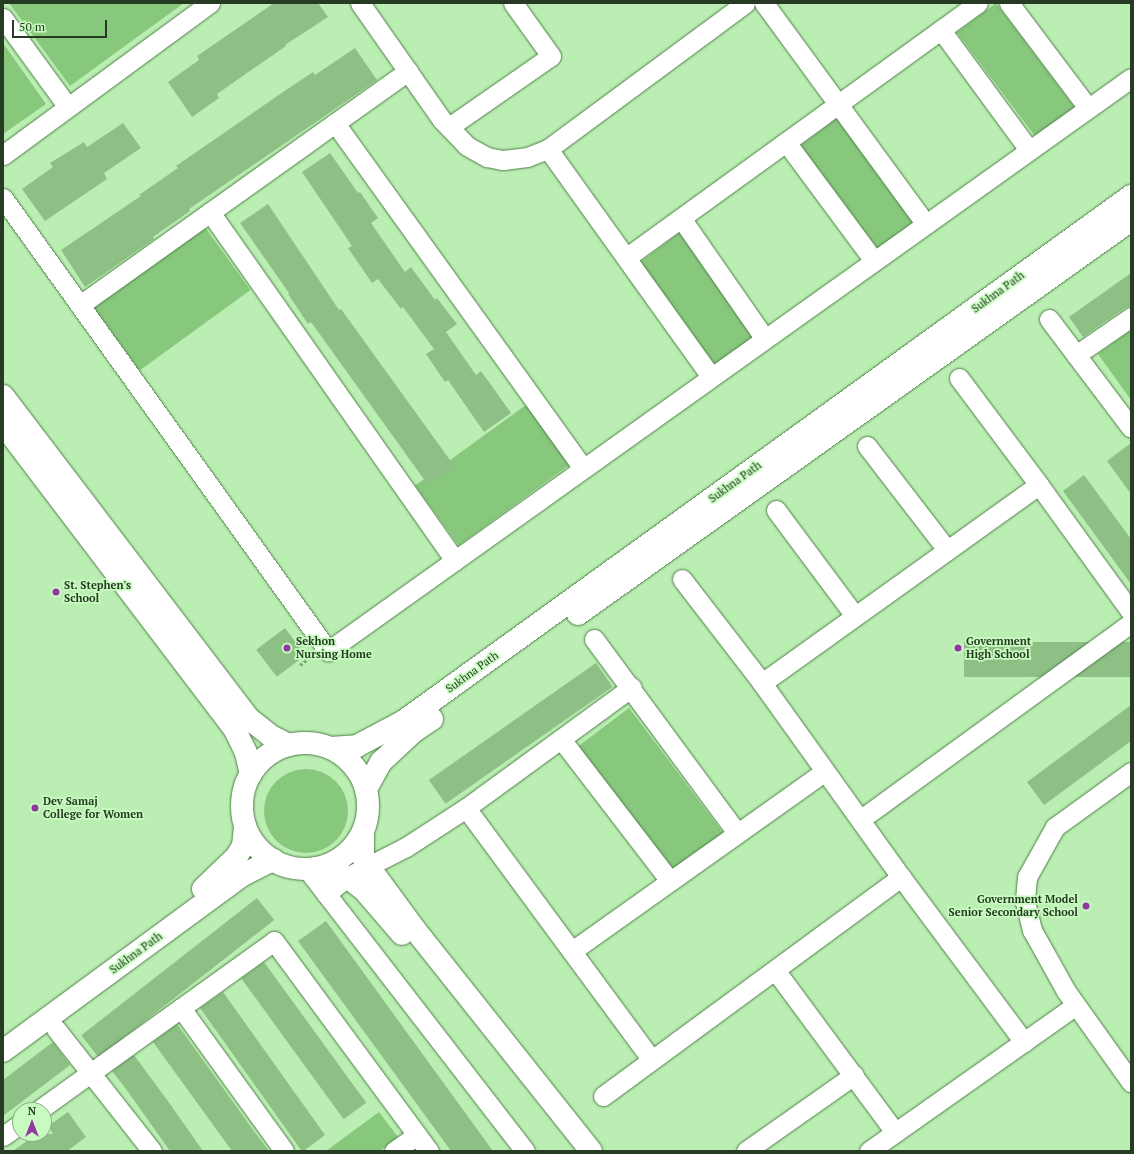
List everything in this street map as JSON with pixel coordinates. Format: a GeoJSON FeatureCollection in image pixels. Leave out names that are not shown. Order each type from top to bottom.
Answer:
{"type":"FeatureCollection","features":[{"type":"Feature","properties":{"kind":"main road","name":"Sukhna Path"},"geometry":{"type":"LineString","coordinates":[[330,748],[357,746],[404,721],[1131,196]]}},
{"type":"Feature","properties":{"kind":"main road","name":"Sukhna Path"},"geometry":{"type":"LineString","coordinates":[[366,789],[381,762],[413,732],[1131,220]]}},
{"type":"Feature","properties":{"kind":"main road"},"geometry":{"type":"LineString","coordinates":[[3,396],[248,718],[271,736],[289,745]]}},
{"type":"Feature","properties":{"kind":"main road"},"geometry":{"type":"LineString","coordinates":[[3,424],[234,728],[246,753],[251,774]]}},
{"type":"Feature","properties":{"kind":"main road"},"geometry":{"type":"LineString","coordinates":[[311,869],[331,864],[344,856],[355,845],[363,832],[367,818],[368,804],[366,789],[362,779],[353,765],[340,753],[330,748],[310,743],[289,745],[267,756],[251,774],[245,786],[242,799],[242,813],[245,826],[256,846],[273,860],[289,867],[311,869],[348,877],[364,890],[406,938],[574,1151]]}},
{"type":"Feature","properties":{"kind":"main road","name":"Sukhna Path"},"geometry":{"type":"LineString","coordinates":[[3,1034],[197,894],[237,856],[243,846],[245,826]]}},
{"type":"Feature","properties":{"kind":"main road"},"geometry":{"type":"LineString","coordinates":[[363,832],[364,857],[369,867],[416,931],[591,1151]]}},
{"type":"Feature","properties":{"kind":"main road","name":"Sukhna Path"},"geometry":{"type":"LineString","coordinates":[[3,1051],[241,876],[273,860]]}},
{"type":"Feature","properties":{"kind":"street"},"geometry":{"type":"LineString","coordinates":[[3,155],[210,3]]}},
{"type":"Feature","properties":{"kind":"street"},"geometry":{"type":"LineString","coordinates":[[360,3],[449,128],[467,146],[487,157],[503,160],[527,156],[548,148],[745,3]]}},
{"type":"Feature","properties":{"kind":"street"},"geometry":{"type":"LineString","coordinates":[[764,3],[926,224]]}},
{"type":"Feature","properties":{"kind":"street"},"geometry":{"type":"LineString","coordinates":[[627,258],[978,3]]}},
{"type":"Feature","properties":{"kind":"street"},"geometry":{"type":"LineString","coordinates":[[1009,3],[1088,108]]}},
{"type":"Feature","properties":{"kind":"street"},"geometry":{"type":"LineString","coordinates":[[449,128],[551,56],[519,5]]}},
{"type":"Feature","properties":{"kind":"street"},"geometry":{"type":"LineString","coordinates":[[3,18],[68,107]]}},
{"type":"Feature","properties":{"kind":"street"},"geometry":{"type":"LineString","coordinates":[[940,30],[1029,150]]}},
{"type":"Feature","properties":{"kind":"street"},"geometry":{"type":"LineString","coordinates":[[80,305],[408,72]]}},
{"type":"Feature","properties":{"kind":"street"},"geometry":{"type":"LineString","coordinates":[[3,198],[328,651],[1131,78]]}},
{"type":"Feature","properties":{"kind":"street"},"geometry":{"type":"LineString","coordinates":[[335,123],[583,468]]}},
{"type":"Feature","properties":{"kind":"street"},"geometry":{"type":"LineString","coordinates":[[786,142],[874,261]]}},
{"type":"Feature","properties":{"kind":"street"},"geometry":{"type":"LineString","coordinates":[[548,148],[712,377]]}},
{"type":"Feature","properties":{"kind":"street"},"geometry":{"type":"LineString","coordinates":[[210,212],[455,560]]}},
{"type":"Feature","properties":{"kind":"street"},"geometry":{"type":"LineString","coordinates":[[681,218],[765,338]]}},
{"type":"Feature","properties":{"kind":"street"},"geometry":{"type":"LineString","coordinates":[[1076,355],[1131,317]]}},
{"type":"Feature","properties":{"kind":"street"},"geometry":{"type":"LineString","coordinates":[[1049,319],[1131,428]]}},
{"type":"Feature","properties":{"kind":"street"},"geometry":{"type":"LineString","coordinates":[[959,378],[1131,612]]}},
{"type":"Feature","properties":{"kind":"street"},"geometry":{"type":"LineString","coordinates":[[867,446],[947,550]]}},
{"type":"Feature","properties":{"kind":"street"},"geometry":{"type":"LineString","coordinates":[[762,683],[1039,485]]}},
{"type":"Feature","properties":{"kind":"street"},"geometry":{"type":"LineString","coordinates":[[776,510],[855,616]]}},
{"type":"Feature","properties":{"kind":"street"},"geometry":{"type":"LineString","coordinates":[[682,579],[762,683],[824,772],[861,820],[900,877],[1024,1042]]}},
{"type":"Feature","properties":{"kind":"street"},"geometry":{"type":"LineString","coordinates":[[861,820],[1131,623]]}},
{"type":"Feature","properties":{"kind":"street"},"geometry":{"type":"LineString","coordinates":[[594,638],[632,687],[737,833]]}},
{"type":"Feature","properties":{"kind":"street"},"geometry":{"type":"LineString","coordinates":[[326,894],[348,877],[406,847],[466,808],[632,687]]}},
{"type":"Feature","properties":{"kind":"street"},"geometry":{"type":"LineString","coordinates":[[561,739],[670,881]]}},
{"type":"Feature","properties":{"kind":"street"},"geometry":{"type":"LineString","coordinates":[[572,951],[824,772]]}},
{"type":"Feature","properties":{"kind":"street"},"geometry":{"type":"LineString","coordinates":[[1131,772],[1054,828],[1026,877],[1025,902],[1032,930],[1076,1006],[1131,1082]]}},
{"type":"Feature","properties":{"kind":"street"},"geometry":{"type":"LineString","coordinates":[[466,808],[652,1060]]}},
{"type":"Feature","properties":{"kind":"street"},"geometry":{"type":"LineString","coordinates":[[311,869],[326,894],[525,1151]]}},
{"type":"Feature","properties":{"kind":"street"},"geometry":{"type":"LineString","coordinates":[[603,1096],[900,877]]}},
{"type":"Feature","properties":{"kind":"street"},"geometry":{"type":"LineString","coordinates":[[50,1102],[274,941],[429,1151]]}},
{"type":"Feature","properties":{"kind":"street"},"geometry":{"type":"LineString","coordinates":[[775,970],[895,1132]]}},
{"type":"Feature","properties":{"kind":"street"},"geometry":{"type":"LineString","coordinates":[[869,1151],[1076,1006]]}},
{"type":"Feature","properties":{"kind":"street"},"geometry":{"type":"LineString","coordinates":[[181,1008],[284,1151]]}},
{"type":"Feature","properties":{"kind":"street"},"geometry":{"type":"LineString","coordinates":[[56,1030],[152,1151]]}},
{"type":"Feature","properties":{"kind":"street"},"geometry":{"type":"LineString","coordinates":[[746,1151],[854,1075]]}},
{"type":"Feature","properties":{"kind":"street"},"geometry":{"type":"LineString","coordinates":[[3,1136],[12,1130]]}},
{"type":"Feature","properties":{"kind":"street"},"geometry":{"type":"LineString","coordinates":[[394,1151],[417,1135]]}},
{"type":"Feature","properties":{"kind":"green space"},"geometry":{"type":"Polygon","coordinates":[[[9,3],[184,3],[70,86],[9,3]]]}},
{"type":"Feature","properties":{"kind":"green space"},"geometry":{"type":"Polygon","coordinates":[[[996,3],[1075,108],[1036,137],[957,32],[996,3]]]}},
{"type":"Feature","properties":{"kind":"green space"},"geometry":{"type":"Polygon","coordinates":[[[3,43],[46,104],[3,134],[3,43]]]}},
{"type":"Feature","properties":{"kind":"green space"},"geometry":{"type":"Polygon","coordinates":[[[841,115],[919,218],[878,249],[800,146],[841,115]]]}},
{"type":"Feature","properties":{"kind":"green space"},"geometry":{"type":"Polygon","coordinates":[[[204,226],[250,290],[140,370],[93,307],[204,226]]]}},
{"type":"Feature","properties":{"kind":"green space"},"geometry":{"type":"Polygon","coordinates":[[[679,233],[757,336],[716,367],[638,264],[679,233]]]}},
{"type":"Feature","properties":{"kind":"green space"},"geometry":{"type":"Polygon","coordinates":[[[1131,330],[1131,400],[1098,354],[1131,330]]]}},
{"type":"Feature","properties":{"kind":"green space"},"geometry":{"type":"Polygon","coordinates":[[[526,405],[569,465],[459,545],[415,486],[526,405]]]}},
{"type":"Feature","properties":{"kind":"green space"},"geometry":{"type":"Polygon","coordinates":[[[629,708],[723,833],[672,872],[578,747],[629,708]]]}},
{"type":"Feature","properties":{"kind":"green space"},"geometry":{"type":"Polygon","coordinates":[[[306,769],[314,770],[329,776],[341,788],[347,803],[347,819],[341,834],[329,846],[314,852],[306,853],[298,852],[283,846],[271,834],[265,819],[264,811],[265,803],[271,788],[283,776],[298,770],[306,769]]]}},
{"type":"Feature","properties":{"kind":"green space"},"geometry":{"type":"Polygon","coordinates":[[[379,1112],[398,1137],[380,1151],[326,1151],[379,1112]]]}},
{"type":"Feature","properties":{"kind":"building"},"geometry":{"type":"Polygon","coordinates":[[[274,3],[318,3],[328,17],[285,45],[286,46],[217,94],[219,98],[192,117],[168,82],[199,60],[197,56],[274,3]]]}},
{"type":"Feature","properties":{"kind":"building"},"geometry":{"type":"Polygon","coordinates":[[[355,48],[377,80],[189,209],[190,211],[153,237],[154,239],[85,287],[61,250],[141,196],[139,195],[178,168],[176,166],[286,90],[313,72],[315,75],[355,48]]]}},
{"type":"Feature","properties":{"kind":"building"},"geometry":{"type":"Polygon","coordinates":[[[123,123],[141,148],[104,173],[107,179],[45,221],[22,189],[53,167],[50,163],[84,142],[87,147],[123,123]]]}},
{"type":"Feature","properties":{"kind":"building"},"geometry":{"type":"Polygon","coordinates":[[[330,153],[358,193],[360,192],[378,218],[371,223],[405,272],[411,267],[435,300],[437,298],[457,324],[446,332],[476,375],[481,371],[511,413],[484,432],[448,380],[445,382],[426,354],[434,349],[403,307],[401,309],[378,279],[372,283],[348,248],[352,246],[302,172],[330,153]]]}},
{"type":"Feature","properties":{"kind":"building"},"geometry":{"type":"Polygon","coordinates":[[[268,204],[339,310],[341,309],[455,467],[428,485],[311,322],[308,324],[288,294],[289,293],[240,223],[268,204]]]}},
{"type":"Feature","properties":{"kind":"building"},"geometry":{"type":"Polygon","coordinates":[[[1131,273],[1131,306],[1125,308],[1083,337],[1069,317],[1131,273]]]}},
{"type":"Feature","properties":{"kind":"building"},"geometry":{"type":"Polygon","coordinates":[[[1131,443],[1131,494],[1107,461],[1131,443]]]}},
{"type":"Feature","properties":{"kind":"building"},"geometry":{"type":"Polygon","coordinates":[[[1084,475],[1131,539],[1131,584],[1063,491],[1084,475]]]}},
{"type":"Feature","properties":{"kind":"building"},"geometry":{"type":"Polygon","coordinates":[[[285,628],[305,655],[277,677],[256,650],[285,628]]]}},
{"type":"Feature","properties":{"kind":"building"},"geometry":{"type":"Polygon","coordinates":[[[964,642],[1131,642],[1131,677],[964,677],[964,642]]]}},
{"type":"Feature","properties":{"kind":"building"},"geometry":{"type":"Polygon","coordinates":[[[596,663],[613,687],[446,804],[429,780],[596,663]]]}},
{"type":"Feature","properties":{"kind":"building"},"geometry":{"type":"Polygon","coordinates":[[[1131,705],[1131,741],[1044,805],[1027,782],[1131,705]]]}},
{"type":"Feature","properties":{"kind":"building"},"geometry":{"type":"Polygon","coordinates":[[[257,898],[274,920],[99,1057],[81,1035],[257,898]]]}},
{"type":"Feature","properties":{"kind":"building"},"geometry":{"type":"Polygon","coordinates":[[[326,921],[493,1151],[451,1151],[298,941],[326,921]]]}},
{"type":"Feature","properties":{"kind":"building"},"geometry":{"type":"Polygon","coordinates":[[[264,962],[366,1103],[344,1119],[241,978],[264,962]]]}},
{"type":"Feature","properties":{"kind":"building"},"geometry":{"type":"Polygon","coordinates":[[[223,992],[325,1135],[305,1150],[301,1150],[200,1008],[223,992]]]}},
{"type":"Feature","properties":{"kind":"building"},"geometry":{"type":"Polygon","coordinates":[[[177,1024],[269,1151],[232,1151],[153,1042],[177,1024]]]}},
{"type":"Feature","properties":{"kind":"building"},"geometry":{"type":"Polygon","coordinates":[[[53,1042],[70,1065],[21,1102],[12,1102],[12,1109],[3,1116],[3,1080],[53,1042]]]}},
{"type":"Feature","properties":{"kind":"building"},"geometry":{"type":"Polygon","coordinates":[[[134,1055],[203,1151],[170,1151],[112,1071],[134,1055]]]}},
{"type":"Feature","properties":{"kind":"building"},"geometry":{"type":"Polygon","coordinates":[[[68,1112],[86,1137],[67,1151],[13,1151],[26,1142],[52,1142],[52,1123],[68,1112]]]}},
{"type":"Feature","properties":{"kind":"place","name":"St. Stephen's School"},"geometry":{"type":"Point","coordinates":[56,592]}},
{"type":"Feature","properties":{"kind":"place","name":"Sekhon Nursing Home"},"geometry":{"type":"Point","coordinates":[287,648]}},
{"type":"Feature","properties":{"kind":"place","name":"Government High School"},"geometry":{"type":"Point","coordinates":[958,648]}},
{"type":"Feature","properties":{"kind":"place","name":"Dev Samaj College for Women"},"geometry":{"type":"Point","coordinates":[35,808]}},
{"type":"Feature","properties":{"kind":"place","name":"Government Model Senior Secondary School"},"geometry":{"type":"Point","coordinates":[1086,906]}}]}
